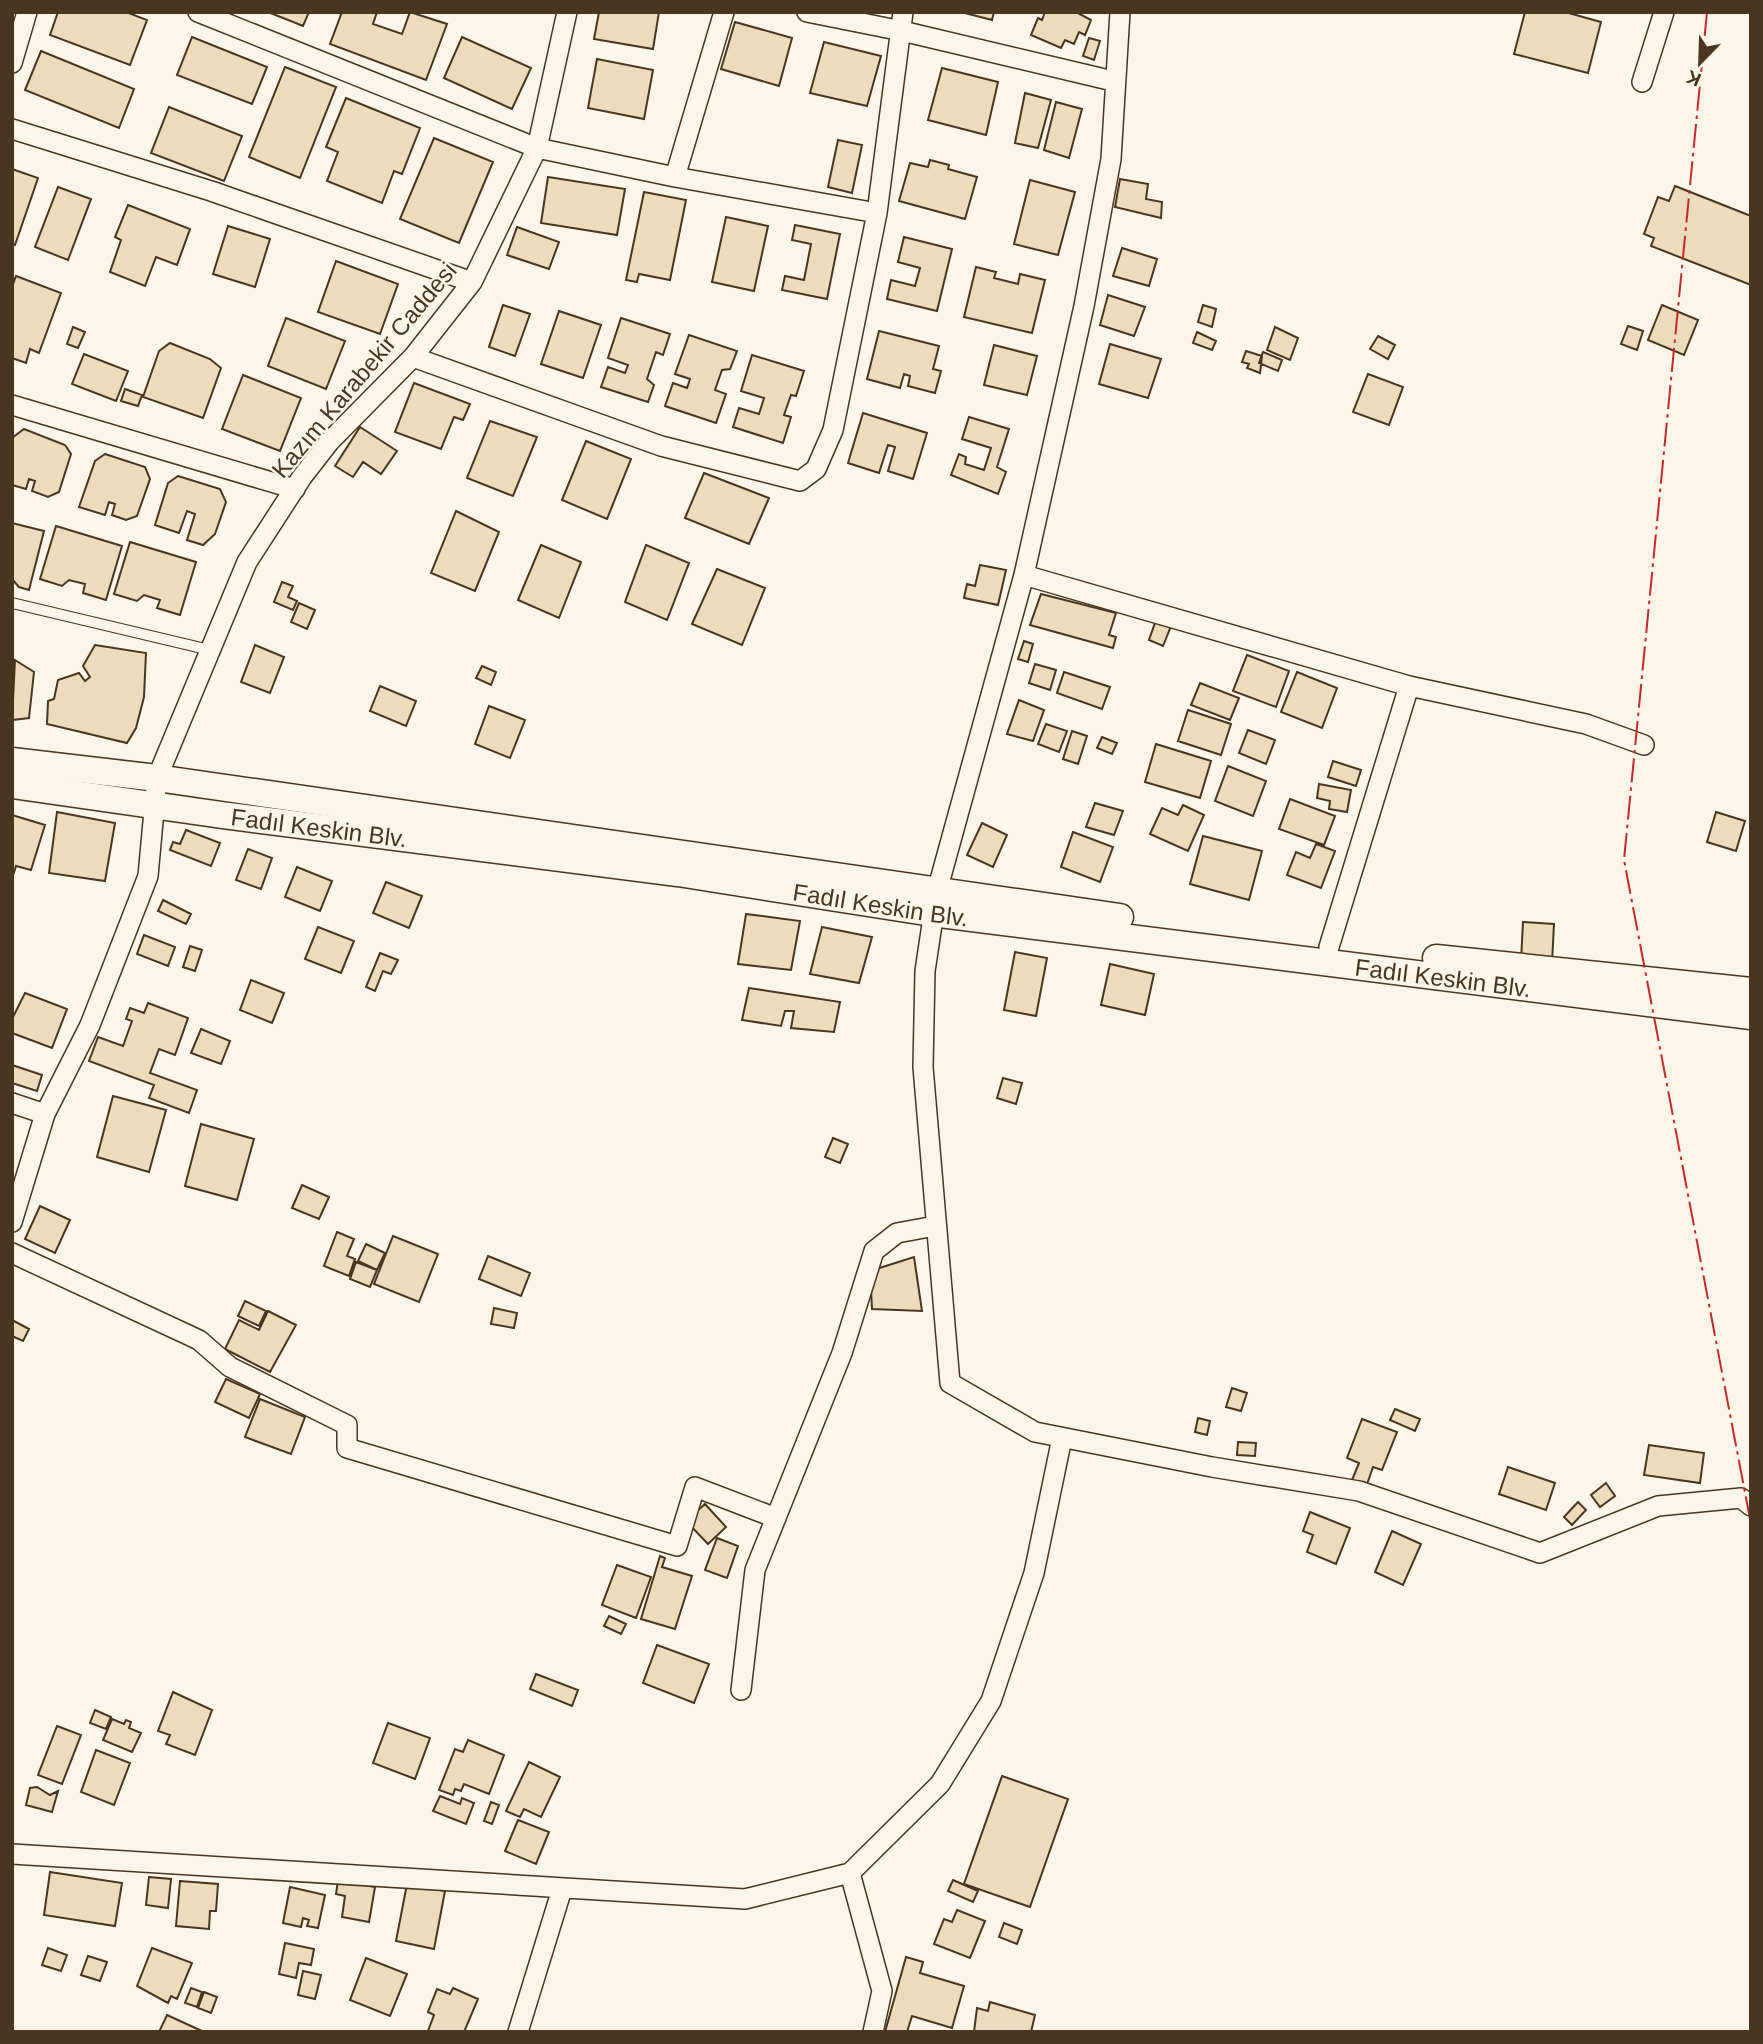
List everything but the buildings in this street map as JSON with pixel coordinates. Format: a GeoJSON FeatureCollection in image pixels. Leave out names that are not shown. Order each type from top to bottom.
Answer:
{"type":"FeatureCollection","features":[{"type":"Feature","properties":{"kind":"street"},"geometry":{"type":"LineString","coordinates":[[12,64],[27,12]]}},
{"type":"Feature","properties":{"kind":"street"},"geometry":{"type":"LineString","coordinates":[[198,12],[537,148],[675,177],[877,212]]}},
{"type":"Feature","properties":{"kind":"street","name":"Kazım Karabekir Caddesi"},"geometry":{"type":"LineString","coordinates":[[12,1222],[45,1114],[90,1025],[148,876],[157,778],[247,562],[330,441],[413,357],[472,282],[537,148],[567,12]]}},
{"type":"Feature","properties":{"kind":"street"},"geometry":{"type":"LineString","coordinates":[[675,177],[724,12]]}},
{"type":"Feature","properties":{"kind":"street"},"geometry":{"type":"LineString","coordinates":[[807,12],[902,21],[1114,81]]}},
{"type":"Feature","properties":{"kind":"street"},"geometry":{"type":"LineString","coordinates":[[1120,12],[1111,159],[1084,306],[1024,575],[934,902],[925,971],[923,1067],[950,1383],[1035,1432],[1359,1491],[1540,1553],[1658,1506],[1741,1498],[1751,1506]]}},
{"type":"Feature","properties":{"kind":"street"},"geometry":{"type":"LineString","coordinates":[[1642,82],[1664,12]]}},
{"type":"Feature","properties":{"kind":"street"},"geometry":{"type":"LineString","coordinates":[[413,357],[662,446],[800,481],[816,469],[833,430],[877,212],[902,21]]}},
{"type":"Feature","properties":{"kind":"street"},"geometry":{"type":"LineString","coordinates":[[12,129],[211,191],[472,282]]}},
{"type":"Feature","properties":{"kind":"street"},"geometry":{"type":"LineString","coordinates":[[12,405],[295,489]]}},
{"type":"Feature","properties":{"kind":"street"},"geometry":{"type":"LineString","coordinates":[[1024,575],[1409,686],[1586,724],[1644,745]]}},
{"type":"Feature","properties":{"kind":"street"},"geometry":{"type":"LineString","coordinates":[[1329,947],[1409,686]]}},
{"type":"Feature","properties":{"kind":"street","name":"Fadıl Keskin Blv."},"geometry":{"type":"LineString","coordinates":[[12,761],[157,778],[934,902],[1751,1016]]}},
{"type":"Feature","properties":{"kind":"street","name":"Fadıl Keskin Blv."},"geometry":{"type":"LineString","coordinates":[[12,785],[677,873],[1329,947],[1751,991]]}},
{"type":"Feature","properties":{"kind":"street"},"geometry":{"type":"LineString","coordinates":[[12,1103],[45,1114]]}},
{"type":"Feature","properties":{"kind":"street"},"geometry":{"type":"LineString","coordinates":[[741,1690],[755,1570],[842,1353],[874,1251],[897,1233],[935,1226]]}},
{"type":"Feature","properties":{"kind":"street"},"geometry":{"type":"LineString","coordinates":[[12,1253],[199,1340],[230,1367],[347,1425],[347,1448],[677,1546],[695,1487],[776,1518]]}},
{"type":"Feature","properties":{"kind":"street"},"geometry":{"type":"LineString","coordinates":[[12,1854],[745,1899],[850,1873],[940,1784],[991,1701],[1034,1573],[1062,1438]]}},
{"type":"Feature","properties":{"kind":"street"},"geometry":{"type":"LineString","coordinates":[[850,1873],[881,1991],[873,2032]]}},
{"type":"Feature","properties":{"kind":"street"},"geometry":{"type":"LineString","coordinates":[[518,2032],[562,1889]]}},
{"type":"Feature","properties":{"kind":"lane"},"geometry":{"type":"LineString","coordinates":[[12,603],[210,650]]}},
{"type":"Feature","properties":{"kind":"power"},"geometry":{"type":"LineString","coordinates":[[1707,12],[1624,860],[1751,1524]]}}]}
